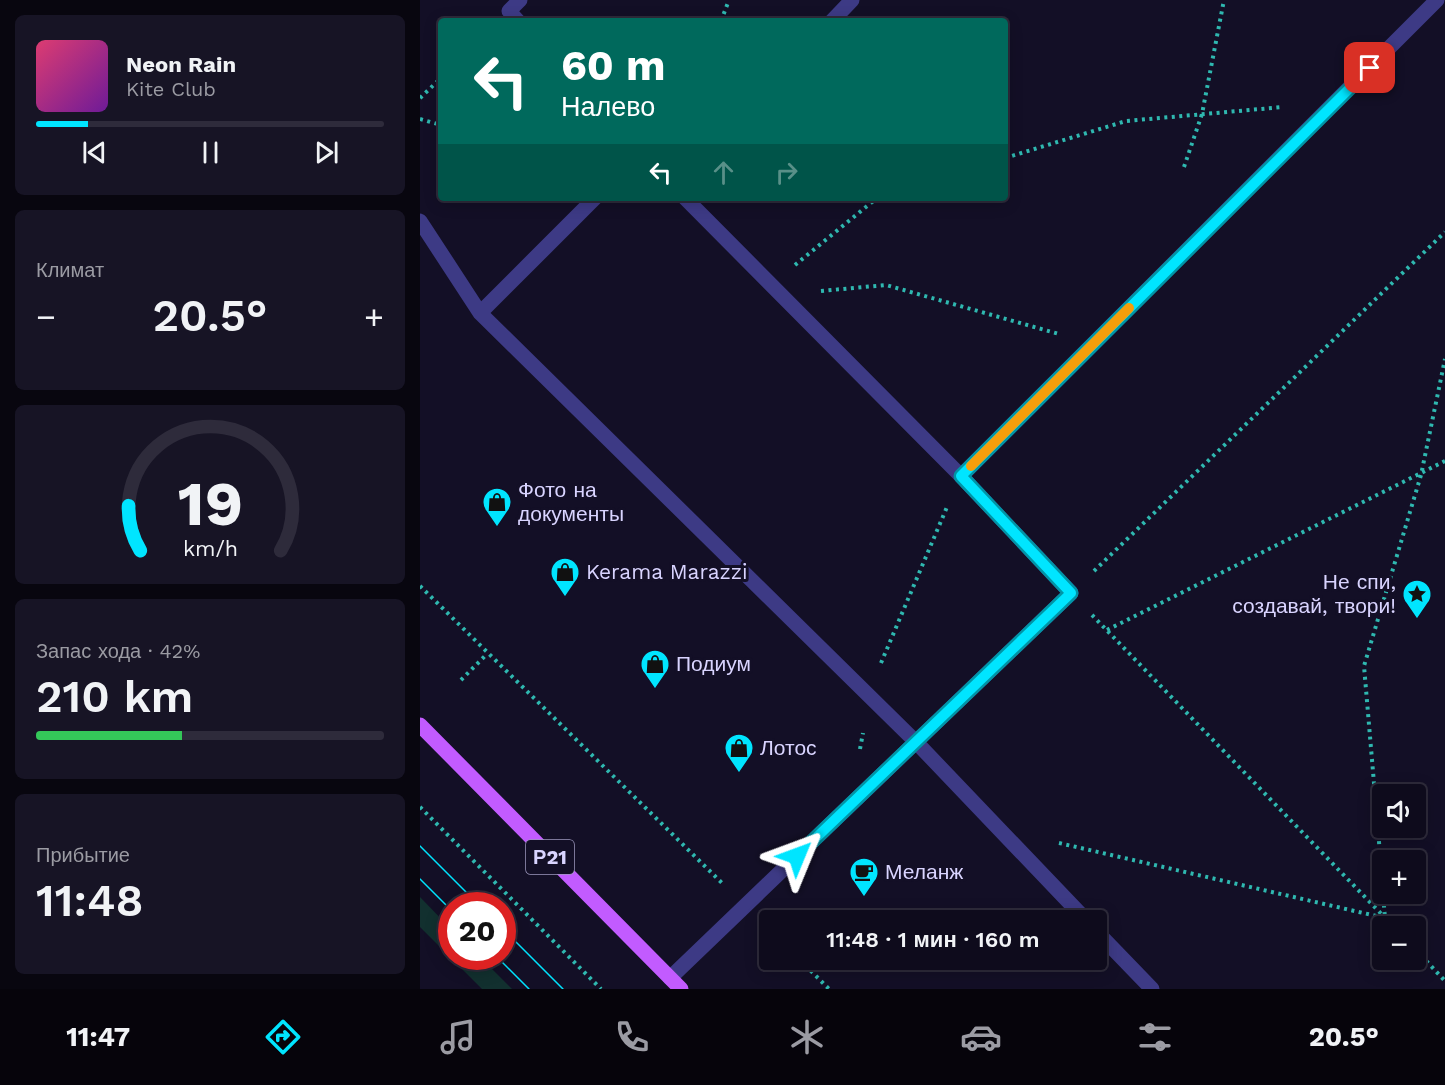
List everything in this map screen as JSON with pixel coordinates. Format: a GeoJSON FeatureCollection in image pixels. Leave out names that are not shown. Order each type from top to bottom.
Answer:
{"type":"FeatureCollection","features":[{"type":"Feature","properties":{"kind":"main road","name":"Р21"},"geometry":{"type":"LineString","coordinates":[[420,725],[681,989]]}},
{"type":"Feature","properties":{"kind":"lane"},"geometry":{"type":"LineString","coordinates":[[515,18],[509,11],[520,0]]}},
{"type":"Feature","properties":{"kind":"lane"},"geometry":{"type":"LineString","coordinates":[[835,18],[852,0]]}},
{"type":"Feature","properties":{"kind":"lane"},"geometry":{"type":"LineString","coordinates":[[961,476],[1437,0]]}},
{"type":"Feature","properties":{"kind":"lane"},"geometry":{"type":"LineString","coordinates":[[480,314],[592,201]]}},
{"type":"Feature","properties":{"kind":"lane"},"geometry":{"type":"LineString","coordinates":[[670,978],[1071,593],[961,476],[688,201]]}},
{"type":"Feature","properties":{"kind":"lane"},"geometry":{"type":"LineString","coordinates":[[420,221],[480,314],[916,742],[1076,910]]}},
{"type":"Feature","properties":{"kind":"lane"},"geometry":{"type":"LineString","coordinates":[[1107,942],[1152,989]]}},
{"type":"Feature","properties":{"kind":"path"},"geometry":{"type":"LineString","coordinates":[[722,18],[729,0]]}},
{"type":"Feature","properties":{"kind":"path"},"geometry":{"type":"LineString","coordinates":[[1184,167],[1202,114],[1224,0]]}},
{"type":"Feature","properties":{"kind":"path"},"geometry":{"type":"LineString","coordinates":[[420,98],[438,81]]}},
{"type":"Feature","properties":{"kind":"path"},"geometry":{"type":"LineString","coordinates":[[1008,157],[1126,122],[1336,102]]}},
{"type":"Feature","properties":{"kind":"path"},"geometry":{"type":"LineString","coordinates":[[420,119],[438,124]]}},
{"type":"Feature","properties":{"kind":"path"},"geometry":{"type":"LineString","coordinates":[[777,290],[874,201]]}},
{"type":"Feature","properties":{"kind":"path"},"geometry":{"type":"LineString","coordinates":[[1383,916],[1071,593],[1445,232]]}},
{"type":"Feature","properties":{"kind":"path"},"geometry":{"type":"LineString","coordinates":[[777,290],[886,285],[1094,343]]}},
{"type":"Feature","properties":{"kind":"path"},"geometry":{"type":"LineString","coordinates":[[1380,850],[1364,666],[1421,475],[1445,360]]}},
{"type":"Feature","properties":{"kind":"path"},"geometry":{"type":"LineString","coordinates":[[1107,630],[1445,461]]}},
{"type":"Feature","properties":{"kind":"path"},"geometry":{"type":"LineString","coordinates":[[853,756],[861,748],[868,695],[961,476]]}},
{"type":"Feature","properties":{"kind":"path"},"geometry":{"type":"LineString","coordinates":[[420,586],[746,906]]}},
{"type":"Feature","properties":{"kind":"path"},"geometry":{"type":"LineString","coordinates":[[461,680],[487,654]]}},
{"type":"Feature","properties":{"kind":"path"},"geometry":{"type":"LineString","coordinates":[[420,807],[601,989]]}},
{"type":"Feature","properties":{"kind":"path"},"geometry":{"type":"LineString","coordinates":[[1058,843],[1376,916]]}},
{"type":"Feature","properties":{"kind":"path"},"geometry":{"type":"LineString","coordinates":[[1426,961],[1445,981]]}},
{"type":"Feature","properties":{"kind":"path"},"geometry":{"type":"LineString","coordinates":[[810,970],[829,989]]}},
{"type":"Feature","properties":{"kind":"green space"},"geometry":{"type":"Polygon","coordinates":[[[420,897],[438,916],[438,945],[420,927],[420,897]]]}},
{"type":"Feature","properties":{"kind":"green space"},"geometry":{"type":"Polygon","coordinates":[[[463,970],[493,970],[512,989],[482,989],[463,970]]]}},
{"type":"Feature","properties":{"kind":"tram line"},"geometry":{"type":"LineString","coordinates":[[420,846],[466,892]]}},
{"type":"Feature","properties":{"kind":"tram line"},"geometry":{"type":"LineString","coordinates":[[420,879],[438,897]]}},
{"type":"Feature","properties":{"kind":"tram line"},"geometry":{"type":"LineString","coordinates":[[516,942],[563,989]]}},
{"type":"Feature","properties":{"kind":"tram line"},"geometry":{"type":"LineString","coordinates":[[510,970],[529,989]]}},
{"type":"Feature","properties":{"kind":"slow traffic"},"geometry":{"type":"LineString","coordinates":[[971,466],[1129,308]]}},
{"type":"Feature","properties":{"kind":"place","name":"Фото на документы"},"geometry":{"type":"Point","coordinates":[497,528]}},
{"type":"Feature","properties":{"kind":"place","name":"Kerama Marazzi"},"geometry":{"type":"Point","coordinates":[565,598]}},
{"type":"Feature","properties":{"kind":"place","name":"Не спи, создавай, твори!"},"geometry":{"type":"Point","coordinates":[1417,620]}},
{"type":"Feature","properties":{"kind":"place","name":"Подиум"},"geometry":{"type":"Point","coordinates":[655,690]}},
{"type":"Feature","properties":{"kind":"place","name":"Лотос"},"geometry":{"type":"Point","coordinates":[739,774]}},
{"type":"Feature","properties":{"kind":"place","name":"Меланж"},"geometry":{"type":"Point","coordinates":[864,898]}},
{"type":"Feature","properties":{"kind":"route"},"geometry":{"type":"LineString","coordinates":[[797,856],[1071,593],[961,476],[1370,68]]}}]}
